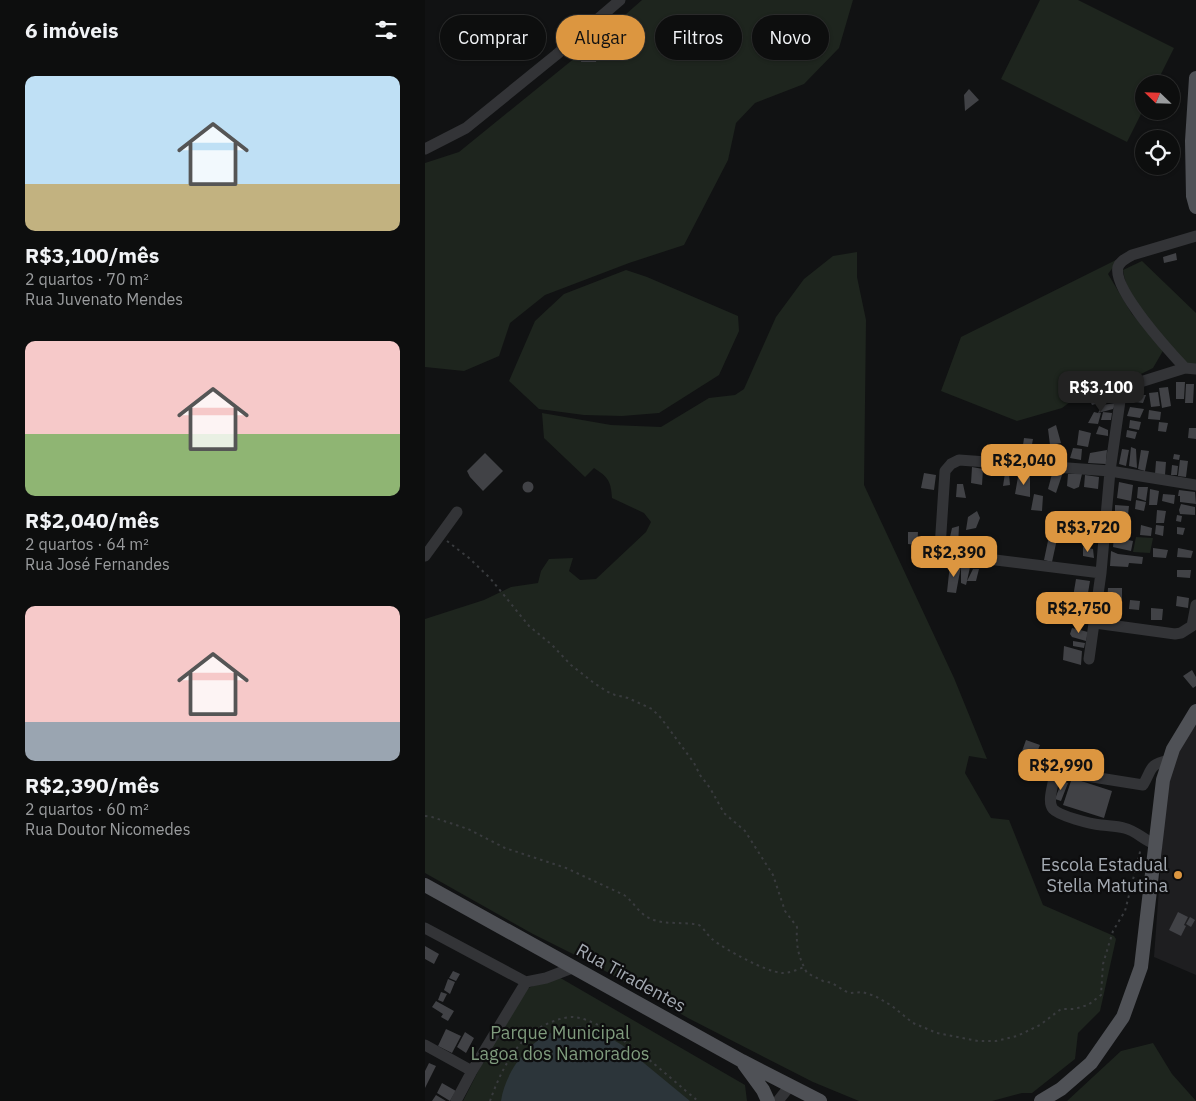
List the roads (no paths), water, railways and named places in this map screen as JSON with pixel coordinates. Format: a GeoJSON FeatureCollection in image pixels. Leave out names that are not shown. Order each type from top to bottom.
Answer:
{"type":"FeatureCollection","features":[{"type":"Feature","properties":{"kind":"main road"},"geometry":{"type":"LineString","coordinates":[[1195,199],[1192,141],[1196,86]]}},
{"type":"Feature","properties":{"kind":"main road"},"geometry":{"type":"LineString","coordinates":[[1041,1101],[1061,1089],[1091,1063],[1123,1017],[1141,967],[1149,841],[1163,780],[1173,749],[1196,711]]}},
{"type":"Feature","properties":{"kind":"main road","name":"Rua Tiradentes"},"geometry":{"type":"LineString","coordinates":[[425,885],[572,968],[789,1086],[802,1097],[819,1101]]}},
{"type":"Feature","properties":{"kind":"main road"},"geometry":{"type":"LineString","coordinates":[[742,1061],[763,1090],[768,1101]]}},
{"type":"Feature","properties":{"kind":"street"},"geometry":{"type":"LineString","coordinates":[[425,149],[466,128],[557,55],[620,0]]}},
{"type":"Feature","properties":{"kind":"street"},"geometry":{"type":"LineString","coordinates":[[1191,369],[1160,342],[1138,314],[1119,279],[1118,266],[1123,260],[1132,255],[1196,236]]}},
{"type":"Feature","properties":{"kind":"street"},"geometry":{"type":"LineString","coordinates":[[1089,659],[1095,624],[1110,470],[1120,401],[1125,390],[1134,384],[1191,369]]}},
{"type":"Feature","properties":{"kind":"street"},"geometry":{"type":"LineString","coordinates":[[1101,573],[947,554],[940,548],[945,472],[951,464],[959,460],[1110,470],[1196,485]]}},
{"type":"Feature","properties":{"kind":"street"},"geometry":{"type":"LineString","coordinates":[[425,556],[457,512]]}},
{"type":"Feature","properties":{"kind":"street"},"geometry":{"type":"LineString","coordinates":[[1095,624],[1175,634],[1181,633],[1189,629],[1195,619],[1196,605]]}},
{"type":"Feature","properties":{"kind":"street"},"geometry":{"type":"LineString","coordinates":[[1149,841],[1136,832],[1124,828],[1098,825],[1060,814],[1050,804],[1054,778],[1059,774],[1074,774],[1143,785],[1151,768],[1156,763],[1169,760]]}},
{"type":"Feature","properties":{"kind":"street"},"geometry":{"type":"LineString","coordinates":[[425,928],[526,982],[546,978],[572,968]]}},
{"type":"Feature","properties":{"kind":"street"},"geometry":{"type":"LineString","coordinates":[[456,1101],[471,1071],[526,982]]}},
{"type":"Feature","properties":{"kind":"street"},"geometry":{"type":"LineString","coordinates":[[425,1045],[471,1071]]}},
{"type":"Feature","properties":{"kind":"street"},"geometry":{"type":"LineString","coordinates":[[778,1101],[789,1086]]}},
{"type":"Feature","properties":{"kind":"place","name":"Escola Estadual Stella Matutina"},"geometry":{"type":"Point","coordinates":[1178,875]}},
{"type":"Feature","properties":{"kind":"park label","name":"Parque Municipal Lagoa dos Namorados"},"geometry":{"type":"Point","coordinates":[560,1043]}}]}
